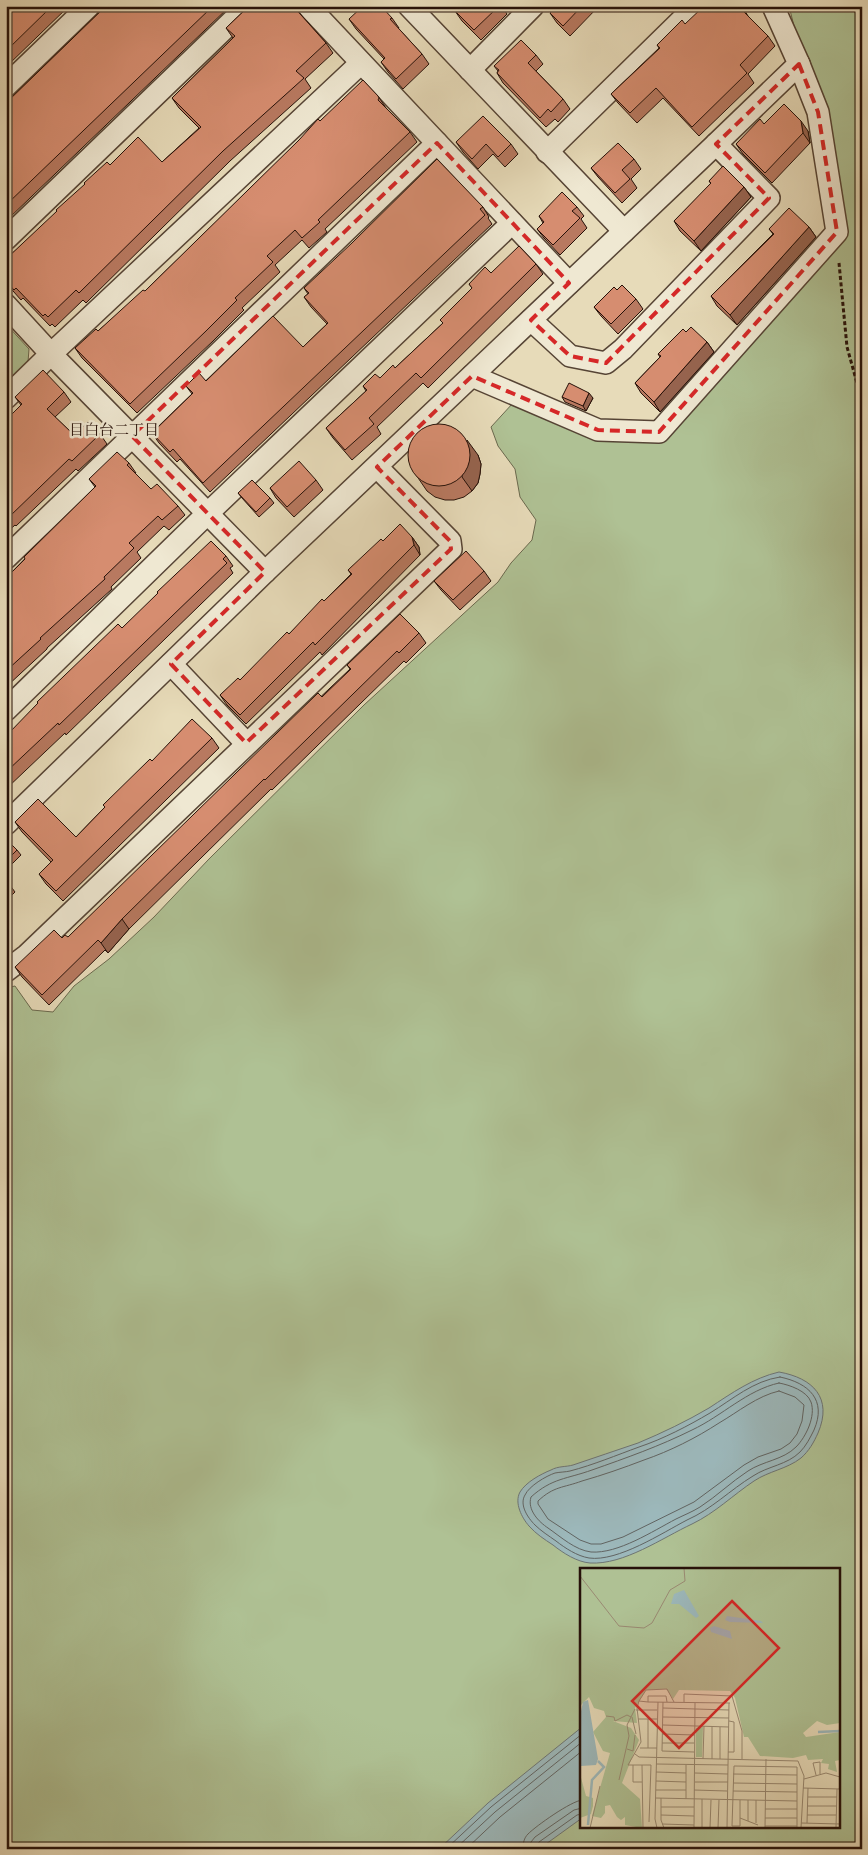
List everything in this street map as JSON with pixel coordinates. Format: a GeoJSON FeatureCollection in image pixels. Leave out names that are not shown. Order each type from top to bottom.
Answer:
{"type":"FeatureCollection","features":[{"type":"Feature","properties":{"kind":"street"},"geometry":{"type":"LineString","coordinates":[[6,86],[90,6]]}},
{"type":"Feature","properties":{"kind":"street"},"geometry":{"type":"LineString","coordinates":[[6,239],[248,6]]}},
{"type":"Feature","properties":{"kind":"street"},"geometry":{"type":"LineString","coordinates":[[308,6],[569,283]]}},
{"type":"Feature","properties":{"kind":"street"},"geometry":{"type":"LineString","coordinates":[[409,6],[624,231]]}},
{"type":"Feature","properties":{"kind":"street"},"geometry":{"type":"LineString","coordinates":[[470,70],[533,6]]}},
{"type":"Feature","properties":{"kind":"street"},"geometry":{"type":"LineString","coordinates":[[548,152],[696,6]]}},
{"type":"Feature","properties":{"kind":"street"},"geometry":{"type":"LineString","coordinates":[[472,376],[575,422],[598,430],[659,432],[837,232],[818,112],[773,6]]}},
{"type":"Feature","properties":{"kind":"street"},"geometry":{"type":"LineString","coordinates":[[6,398],[361,62]]}},
{"type":"Feature","properties":{"kind":"street"},"geometry":{"type":"LineString","coordinates":[[6,824],[265,572],[799,64]]}},
{"type":"Feature","properties":{"kind":"street"},"geometry":{"type":"LineString","coordinates":[[6,558],[437,143]]}},
{"type":"Feature","properties":{"kind":"street"},"geometry":{"type":"LineString","coordinates":[[531,320],[570,356],[606,363],[623,349],[769,198],[716,144]]}},
{"type":"Feature","properties":{"kind":"street"},"geometry":{"type":"LineString","coordinates":[[6,710],[207,514],[512,223]]}},
{"type":"Feature","properties":{"kind":"street"},"geometry":{"type":"LineString","coordinates":[[6,305],[51,354],[265,572]]}},
{"type":"Feature","properties":{"kind":"street"},"geometry":{"type":"LineString","coordinates":[[6,971],[34,948],[450,549],[450,541],[377,467]]}},
{"type":"Feature","properties":{"kind":"street"},"geometry":{"type":"LineString","coordinates":[[171,664],[246,743]]}},
{"type":"Feature","properties":{"kind":"path"},"geometry":{"type":"LineString","coordinates":[[837,232],[847,347],[862,401]]}},
{"type":"Feature","properties":{"kind":"highlighted area"},"geometry":{"type":"Polygon","coordinates":[[[799,64],[818,112],[837,232],[659,432],[598,430],[472,376],[377,467],[450,541],[451,549],[246,743],[171,664],[265,572],[132,436],[437,143],[569,283],[531,320],[570,356],[606,363],[769,198],[716,144],[799,64]]]}},
{"type":"Feature","properties":{"kind":"green space"},"geometry":{"type":"Polygon","coordinates":[[[789,6],[862,6],[862,1849],[6,1849],[6,988],[15,986],[32,1010],[53,1012],[74,986],[109,959],[154,917],[209,859],[364,705],[498,582],[511,563],[532,540],[536,520],[520,497],[515,469],[498,446],[491,427],[513,403],[580,429],[664,427],[846,236],[789,6]]]}},
{"type":"Feature","properties":{"kind":"green space"},"geometry":{"type":"Polygon","coordinates":[[[6,324],[29,349],[28,362],[6,382],[6,324]]]}},
{"type":"Feature","properties":{"kind":"water"},"geometry":{"type":"Polygon","coordinates":[[[779,1372],[802,1379],[817,1392],[823,1410],[822,1421],[815,1440],[801,1458],[754,1481],[700,1520],[642,1550],[616,1560],[590,1563],[575,1559],[561,1551],[534,1532],[524,1519],[518,1505],[518,1496],[526,1485],[538,1476],[559,1467],[573,1465],[638,1443],[692,1418],[751,1382],[779,1372]]]}},
{"type":"Feature","properties":{"kind":"water"},"geometry":{"type":"Polygon","coordinates":[[[580,1729],[580,1819],[539,1849],[439,1849],[488,1803],[580,1729]]]}},
{"type":"Feature","properties":{"kind":"building"},"geometry":{"type":"Polygon","coordinates":[[[6,6],[52,6],[6,51],[6,6]]]}},
{"type":"Feature","properties":{"kind":"building"},"geometry":{"type":"Polygon","coordinates":[[[106,6],[213,6],[6,205],[6,103],[106,6]]]}},
{"type":"Feature","properties":{"kind":"building"},"geometry":{"type":"Polygon","coordinates":[[[249,6],[293,6],[326,43],[296,71],[304,78],[223,151],[79,293],[76,290],[48,317],[45,314],[43,316],[16,288],[14,290],[6,281],[6,259],[84,183],[107,162],[110,165],[138,137],[162,162],[201,127],[172,98],[235,36],[226,28],[249,6]]]}},
{"type":"Feature","properties":{"kind":"building"},"geometry":{"type":"Polygon","coordinates":[[[363,6],[381,6],[392,18],[390,19],[422,54],[396,79],[381,62],[385,58],[349,19],[363,6]]]}},
{"type":"Feature","properties":{"kind":"building"},"geometry":{"type":"Polygon","coordinates":[[[459,6],[499,6],[474,30],[455,11],[459,6]]]}},
{"type":"Feature","properties":{"kind":"building"},"geometry":{"type":"Polygon","coordinates":[[[557,6],[582,6],[563,26],[550,13],[557,6]]]}},
{"type":"Feature","properties":{"kind":"building"},"geometry":{"type":"Polygon","coordinates":[[[704,6],[742,6],[740,8],[768,36],[740,65],[747,73],[692,127],[656,88],[630,113],[611,94],[660,48],[657,45],[682,20],[685,24],[704,6]]]}},
{"type":"Feature","properties":{"kind":"building"},"geometry":{"type":"Polygon","coordinates":[[[521,40],[536,55],[528,63],[563,99],[551,112],[548,109],[540,118],[497,73],[499,70],[494,66],[521,40]]]}},
{"type":"Feature","properties":{"kind":"building"},"geometry":{"type":"Polygon","coordinates":[[[363,80],[378,96],[378,100],[410,132],[318,220],[320,222],[302,238],[295,230],[267,256],[273,262],[235,298],[237,300],[206,331],[130,404],[75,348],[96,329],[98,331],[143,290],[145,291],[318,119],[320,121],[363,80]]]}},
{"type":"Feature","properties":{"kind":"building"},"geometry":{"type":"Polygon","coordinates":[[[784,104],[801,121],[803,133],[765,173],[736,144],[760,119],[764,124],[784,104]]]}},
{"type":"Feature","properties":{"kind":"building"},"geometry":{"type":"Polygon","coordinates":[[[483,116],[511,144],[498,157],[486,144],[472,159],[456,142],[483,116]]]}},
{"type":"Feature","properties":{"kind":"building"},"geometry":{"type":"Polygon","coordinates":[[[618,143],[634,159],[622,170],[630,179],[615,193],[591,168],[618,143]]]}},
{"type":"Feature","properties":{"kind":"building"},"geometry":{"type":"Polygon","coordinates":[[[437,159],[483,207],[480,209],[485,215],[203,483],[173,449],[170,452],[152,433],[193,393],[186,386],[199,373],[206,381],[273,316],[303,347],[328,323],[304,297],[309,293],[304,288],[437,159]]]}},
{"type":"Feature","properties":{"kind":"building"},"geometry":{"type":"Polygon","coordinates":[[[723,166],[744,187],[694,241],[674,221],[711,183],[709,181],[723,166]]]}},
{"type":"Feature","properties":{"kind":"building"},"geometry":{"type":"Polygon","coordinates":[[[562,192],[577,207],[572,211],[580,218],[553,245],[537,229],[544,222],[539,216],[562,192]]]}},
{"type":"Feature","properties":{"kind":"building"},"geometry":{"type":"Polygon","coordinates":[[[789,208],[809,227],[730,315],[711,296],[774,234],[769,229],[789,208]]]}},
{"type":"Feature","properties":{"kind":"building"},"geometry":{"type":"Polygon","coordinates":[[[519,246],[536,264],[421,378],[416,373],[369,418],[374,424],[345,450],[326,428],[367,390],[363,386],[375,374],[380,378],[393,365],[395,368],[443,323],[440,320],[472,288],[469,284],[485,267],[491,273],[519,246]]]}},
{"type":"Feature","properties":{"kind":"building"},"geometry":{"type":"Polygon","coordinates":[[[622,285],[636,299],[611,324],[594,307],[614,287],[617,290],[622,285]]]}},
{"type":"Feature","properties":{"kind":"building"},"geometry":{"type":"Polygon","coordinates":[[[691,327],[707,342],[654,402],[635,383],[661,356],[658,354],[683,329],[686,332],[691,327]]]}},
{"type":"Feature","properties":{"kind":"building"},"geometry":{"type":"Polygon","coordinates":[[[43,370],[64,392],[47,409],[74,435],[88,422],[100,434],[72,461],[69,459],[9,517],[8,515],[6,517],[6,420],[22,404],[15,397],[43,370]]]}},
{"type":"Feature","properties":{"kind":"building"},"geometry":{"type":"Polygon","coordinates":[[[569,383],[589,393],[583,406],[562,397],[569,383]]]}},
{"type":"Feature","properties":{"kind":"building"},"geometry":{"type":"Polygon","coordinates":[[[433,424],[445,424],[461,433],[468,443],[470,455],[468,467],[461,477],[445,486],[433,486],[422,481],[413,472],[408,461],[408,449],[413,438],[422,429],[433,424]]]}},
{"type":"Feature","properties":{"kind":"building"},"geometry":{"type":"Polygon","coordinates":[[[117,452],[151,489],[157,484],[178,506],[162,520],[158,516],[129,543],[134,548],[104,577],[105,579],[6,671],[6,578],[25,559],[24,557],[96,486],[89,479],[117,452]]]}},
{"type":"Feature","properties":{"kind":"building"},"geometry":{"type":"Polygon","coordinates":[[[299,461],[316,480],[287,507],[270,488],[299,461]]]}},
{"type":"Feature","properties":{"kind":"building"},"geometry":{"type":"Polygon","coordinates":[[[252,480],[270,498],[256,512],[238,493],[252,480]]]}},
{"type":"Feature","properties":{"kind":"building"},"geometry":{"type":"Polygon","coordinates":[[[400,524],[412,537],[414,545],[315,645],[313,642],[240,715],[220,695],[238,678],[240,680],[287,632],[289,634],[322,599],[324,601],[352,574],[348,570],[400,524]]]}},
{"type":"Feature","properties":{"kind":"building"},"geometry":{"type":"Polygon","coordinates":[[[211,541],[226,556],[223,559],[227,563],[59,725],[58,723],[6,772],[6,736],[37,702],[118,624],[122,628],[211,541]]]}},
{"type":"Feature","properties":{"kind":"building"},"geometry":{"type":"Polygon","coordinates":[[[466,551],[484,571],[453,600],[434,581],[466,551]]]}},
{"type":"Feature","properties":{"kind":"building"},"geometry":{"type":"Polygon","coordinates":[[[400,614],[419,633],[399,653],[397,651],[264,779],[122,919],[101,943],[98,940],[42,995],[15,967],[54,930],[62,938],[65,935],[68,937],[318,693],[322,697],[351,669],[347,665],[400,614]]]}},
{"type":"Feature","properties":{"kind":"building"},"geometry":{"type":"Polygon","coordinates":[[[192,719],[212,738],[56,891],[39,874],[53,860],[15,822],[38,799],[76,837],[105,807],[103,805],[150,759],[152,761],[192,719]]]}},
{"type":"Feature","properties":{"kind":"building"},"geometry":{"type":"Polygon","coordinates":[[[6,839],[17,850],[6,861],[6,839]]]}},
{"type":"Feature","properties":{"kind":"district","name":"目白台二丁目"},"geometry":{"type":"Point","coordinates":[114,430]}}]}
